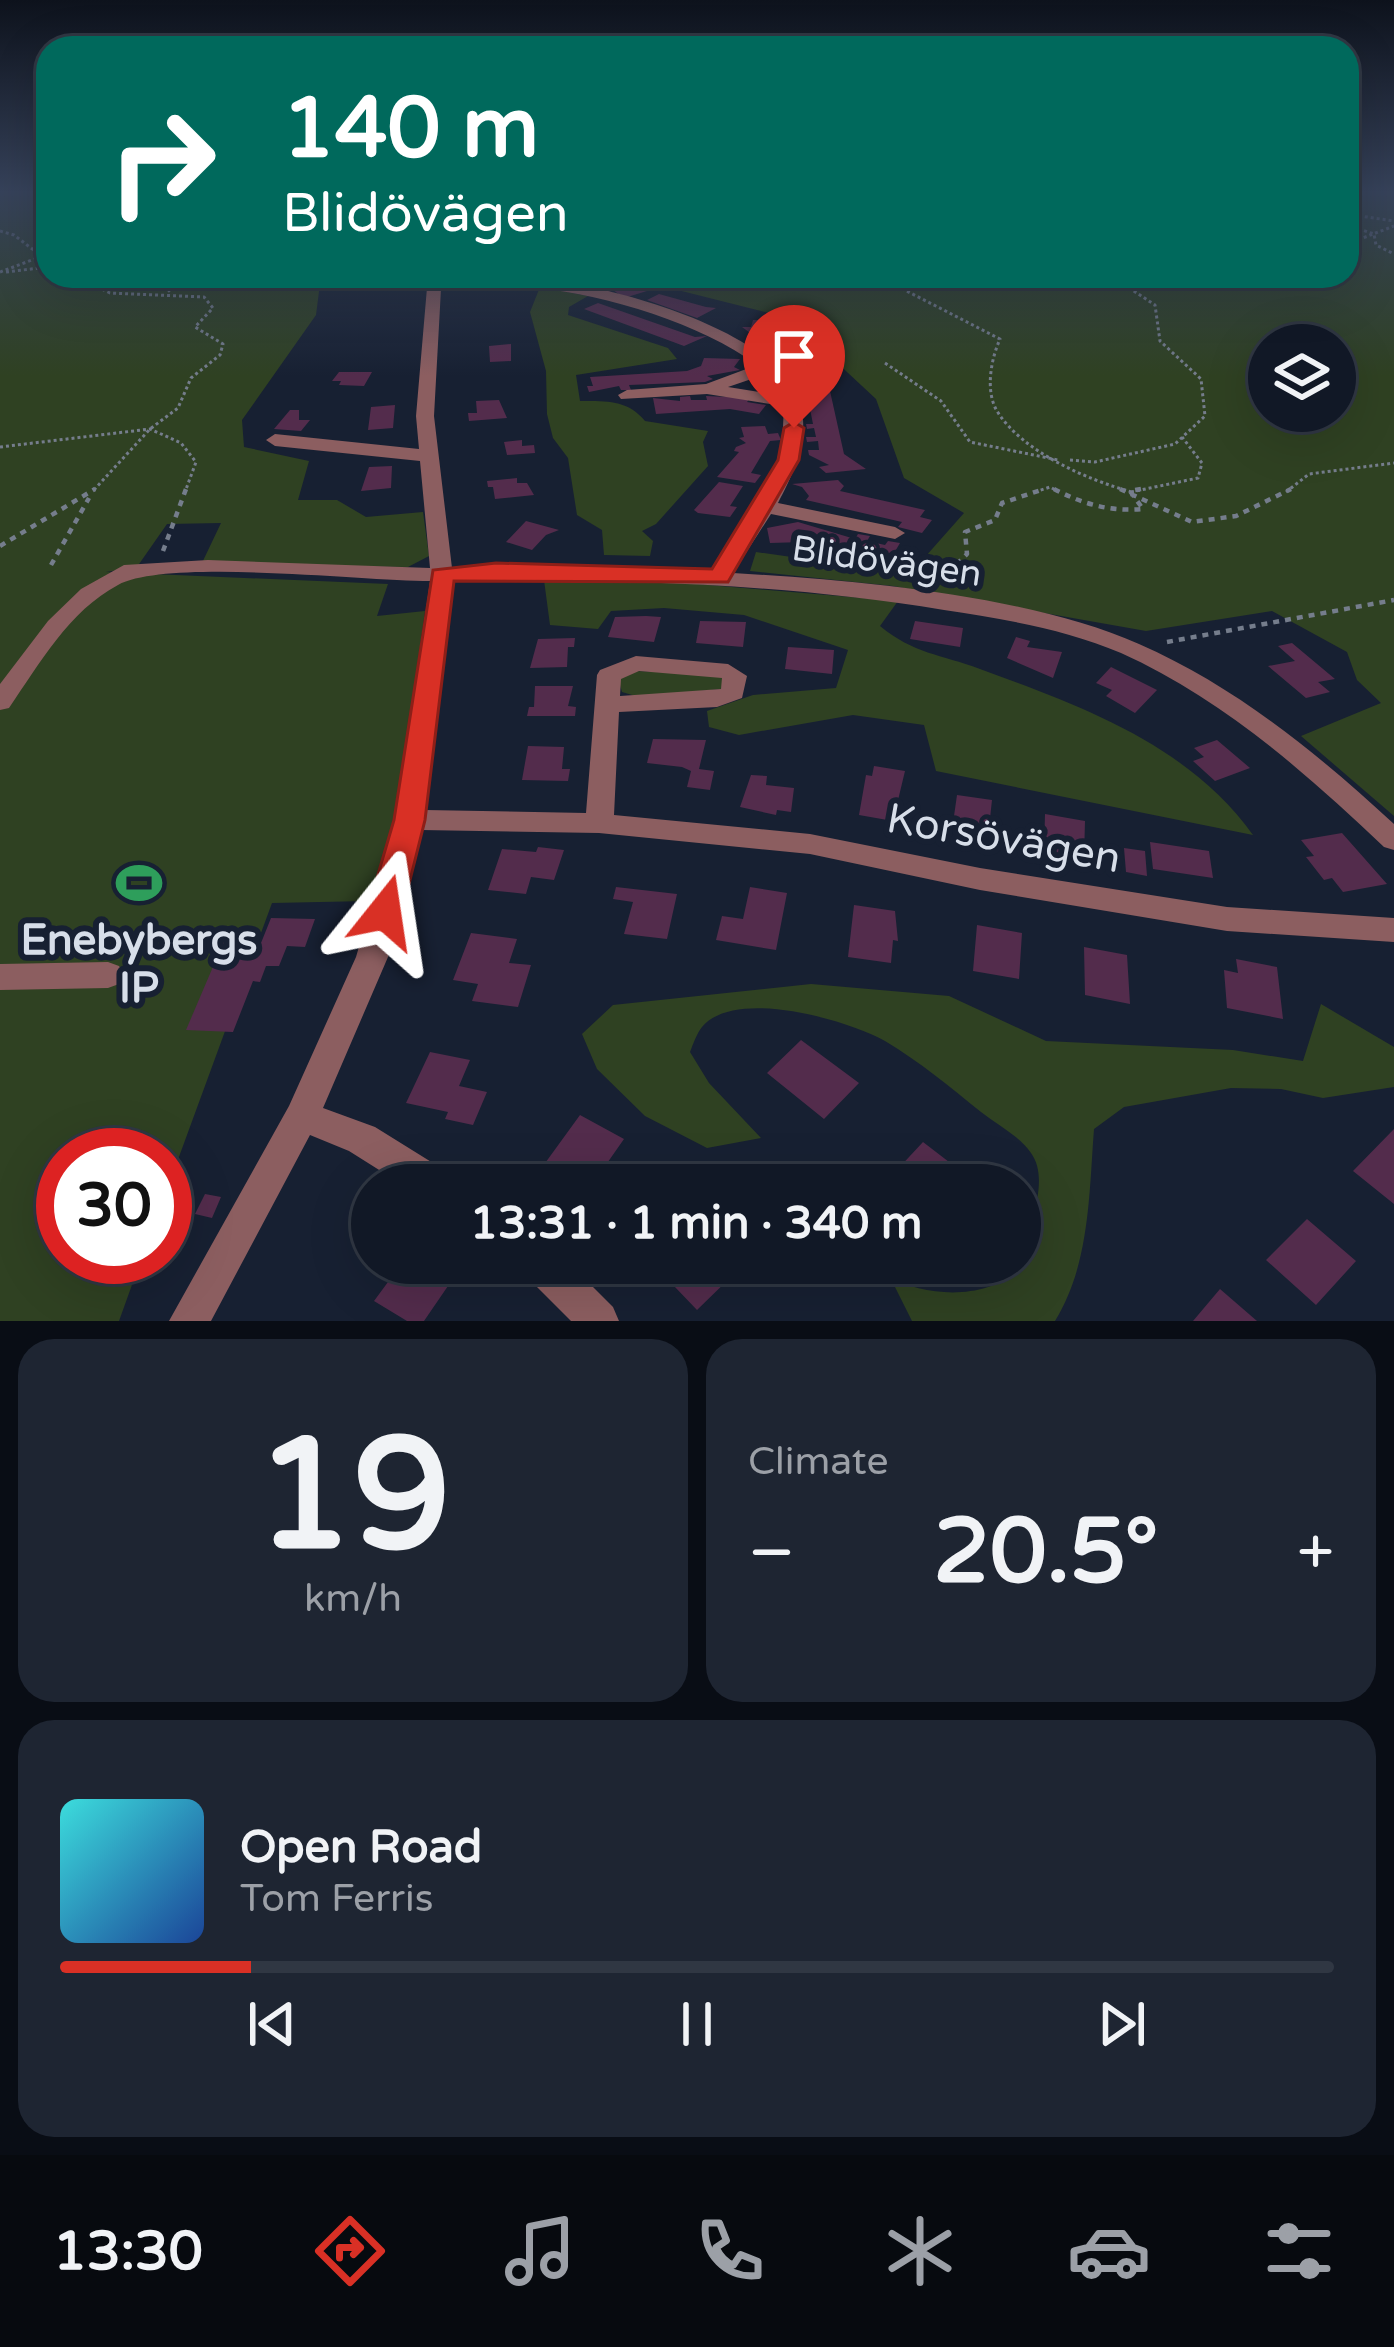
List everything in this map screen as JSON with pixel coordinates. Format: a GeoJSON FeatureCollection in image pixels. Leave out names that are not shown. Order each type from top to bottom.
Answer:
{"type":"FeatureCollection","features":[{"type":"Feature","properties":{"kind":"street"},"geometry":{"type":"LineString","coordinates":[[189,1321],[302,1116],[372,957],[410,820],[442,575],[425,416],[434,288]]}},
{"type":"Feature","properties":{"kind":"street"},"geometry":{"type":"LineString","coordinates":[[574,288],[717,333],[749,350],[768,367],[792,402],[789,460],[719,577]]}},
{"type":"Feature","properties":{"kind":"street"},"geometry":{"type":"LineString","coordinates":[[708,389],[768,367]]}},
{"type":"Feature","properties":{"kind":"street"},"geometry":{"type":"LineString","coordinates":[[627,395],[708,389],[792,402]]}},
{"type":"Feature","properties":{"kind":"street"},"geometry":{"type":"LineString","coordinates":[[275,440],[428,456]]}},
{"type":"Feature","properties":{"kind":"street"},"geometry":{"type":"LineString","coordinates":[[764,506],[895,533]]}},
{"type":"Feature","properties":{"kind":"street","name":"Blidövägen"},"geometry":{"type":"LineString","coordinates":[[0,702],[64,612],[110,578],[157,568],[719,577],[941,602],[1038,620],[1132,650],[1238,710],[1312,766],[1394,840]]}},
{"type":"Feature","properties":{"kind":"street"},"geometry":{"type":"LineString","coordinates":[[599,823],[608,706]]}},
{"type":"Feature","properties":{"kind":"street","name":"Korsövägen"},"geometry":{"type":"LineString","coordinates":[[410,820],[599,823],[810,844],[980,879],[1227,919],[1394,930]]}},
{"type":"Feature","properties":{"kind":"street"},"geometry":{"type":"LineString","coordinates":[[0,976],[108,975]]}},
{"type":"Feature","properties":{"kind":"street"},"geometry":{"type":"LineString","coordinates":[[302,1116],[362,1139],[402,1164]]}},
{"type":"Feature","properties":{"kind":"street"},"geometry":{"type":"LineString","coordinates":[[562,1284],[599,1321]]}},
{"type":"Feature","properties":{"kind":"path"},"geometry":{"type":"LineString","coordinates":[[0,273],[36,259]]}},
{"type":"Feature","properties":{"kind":"path"},"geometry":{"type":"LineString","coordinates":[[0,273],[36,266]]}},
{"type":"Feature","properties":{"kind":"path"},"geometry":{"type":"LineString","coordinates":[[51,565],[92,493],[150,428],[178,408],[190,378],[220,355],[223,344],[195,327],[213,308],[204,297],[101,288]]}},
{"type":"Feature","properties":{"kind":"path"},"geometry":{"type":"LineString","coordinates":[[167,288],[172,294]]}},
{"type":"Feature","properties":{"kind":"path"},"geometry":{"type":"LineString","coordinates":[[900,288],[1000,339],[990,362],[995,409],[1027,442],[1105,486],[1130,491],[1192,522],[1236,517],[1288,490],[1309,473],[1394,464]]}},
{"type":"Feature","properties":{"kind":"path"},"geometry":{"type":"LineString","coordinates":[[885,363],[941,401],[970,442],[1095,461],[1175,444],[1205,416],[1201,380],[1160,341],[1155,304],[1130,288]]}},
{"type":"Feature","properties":{"kind":"path"},"geometry":{"type":"LineString","coordinates":[[0,447],[150,428],[182,443],[196,462],[157,568]]}},
{"type":"Feature","properties":{"kind":"path"},"geometry":{"type":"LineString","coordinates":[[1130,491],[1198,478],[1202,463],[1182,437]]}},
{"type":"Feature","properties":{"kind":"path"},"geometry":{"type":"LineString","coordinates":[[941,602],[950,571],[968,554],[965,532],[994,520],[1002,503],[1050,487],[1081,503],[1118,513],[1143,509],[1130,491]]}},
{"type":"Feature","properties":{"kind":"path"},"geometry":{"type":"LineString","coordinates":[[0,546],[92,493]]}},
{"type":"Feature","properties":{"kind":"path"},"geometry":{"type":"LineString","coordinates":[[1132,650],[1394,600]]}},
{"type":"Feature","properties":{"kind":"green space"},"geometry":{"type":"Polygon","coordinates":[[[0,254],[36,254],[36,288],[319,288],[316,315],[242,420],[244,447],[309,461],[298,500],[337,500],[366,517],[423,512],[429,556],[408,567],[201,565],[221,523],[167,524],[137,567],[106,572],[388,584],[377,616],[425,611],[394,833],[368,901],[272,903],[190,1128],[36,1128],[36,1284],[132,1284],[119,1321],[0,1321],[0,254]]]}},
{"type":"Feature","properties":{"kind":"green space"},"geometry":{"type":"Polygon","coordinates":[[[1359,254],[1394,254],[1394,816],[1301,736],[1381,703],[1357,680],[1347,652],[1272,611],[1146,631],[893,586],[750,571],[756,552],[910,574],[964,513],[904,478],[876,399],[789,318],[670,288],[1359,288],[1359,254]]]}},
{"type":"Feature","properties":{"kind":"green space"},"geometry":{"type":"Polygon","coordinates":[[[540,288],[588,296],[569,307],[568,315],[668,348],[677,359],[576,375],[580,401],[616,403],[645,421],[708,431],[703,442],[708,466],[656,524],[642,531],[653,541],[650,556],[604,555],[602,530],[577,515],[568,458],[553,438],[547,414],[546,371],[530,312],[540,288]]]}},
{"type":"Feature","properties":{"kind":"green space"},"geometry":{"type":"Polygon","coordinates":[[[544,580],[685,583],[898,601],[880,626],[892,635],[1130,732],[1197,776],[1253,835],[936,771],[924,725],[853,715],[739,735],[709,727],[707,711],[753,695],[836,688],[848,650],[744,615],[664,608],[611,611],[598,629],[550,625],[544,580]]]}},
{"type":"Feature","properties":{"kind":"green space"},"geometry":{"type":"Polygon","coordinates":[[[636,671],[720,675],[724,681],[721,689],[639,697],[622,692],[618,678],[636,671]]]}},
{"type":"Feature","properties":{"kind":"green space"},"geometry":{"type":"Polygon","coordinates":[[[811,984],[949,996],[1046,1041],[1233,1050],[1303,1061],[1321,1004],[1394,1047],[1394,1087],[1323,1098],[1281,1089],[1231,1088],[1124,1107],[1094,1129],[1081,1252],[1055,1321],[912,1321],[894,1284],[961,1292],[994,1284],[1041,1284],[1041,1164],[1027,1147],[885,1041],[845,1024],[764,1008],[718,1015],[702,1027],[694,1042],[690,1052],[709,1083],[761,1138],[707,1148],[645,1116],[597,1069],[582,1034],[613,1005],[811,984]]]}},
{"type":"Feature","properties":{"kind":"building"},"geometry":{"type":"Polygon","coordinates":[[[588,288],[647,291],[624,298],[613,290],[588,288]]]}},
{"type":"Feature","properties":{"kind":"building"},"geometry":{"type":"Polygon","coordinates":[[[659,294],[716,308],[697,318],[647,300],[659,294]]]}},
{"type":"Feature","properties":{"kind":"building"},"geometry":{"type":"Polygon","coordinates":[[[598,303],[695,337],[707,336],[684,346],[584,309],[598,303]]]}},
{"type":"Feature","properties":{"kind":"building"},"geometry":{"type":"Polygon","coordinates":[[[753,320],[783,321],[773,331],[820,376],[799,380],[742,327],[751,327],[753,320]]]}},
{"type":"Feature","properties":{"kind":"building"},"geometry":{"type":"Polygon","coordinates":[[[511,344],[511,361],[490,362],[489,346],[511,344]]]}},
{"type":"Feature","properties":{"kind":"building"},"geometry":{"type":"Polygon","coordinates":[[[704,358],[740,359],[734,367],[740,370],[707,376],[713,379],[705,382],[629,385],[631,390],[619,386],[589,392],[587,386],[593,386],[590,377],[687,371],[701,366],[704,358]]]}},
{"type":"Feature","properties":{"kind":"building"},"geometry":{"type":"Polygon","coordinates":[[[339,372],[372,372],[364,386],[332,381],[339,372]]]}},
{"type":"Feature","properties":{"kind":"building"},"geometry":{"type":"Polygon","coordinates":[[[805,382],[828,382],[844,454],[866,469],[826,473],[819,467],[829,465],[809,455],[808,450],[819,450],[818,441],[807,442],[806,437],[816,437],[814,428],[807,429],[806,424],[813,424],[809,404],[802,404],[808,400],[805,382]]]}},
{"type":"Feature","properties":{"kind":"building"},"geometry":{"type":"Polygon","coordinates":[[[690,396],[691,400],[750,398],[747,402],[766,405],[759,414],[730,409],[656,414],[653,398],[680,401],[690,396]]]}},
{"type":"Feature","properties":{"kind":"building"},"geometry":{"type":"Polygon","coordinates":[[[499,400],[507,418],[469,421],[468,413],[477,413],[476,401],[499,400]]]}},
{"type":"Feature","properties":{"kind":"building"},"geometry":{"type":"Polygon","coordinates":[[[395,405],[393,428],[368,430],[371,407],[395,405]]]}},
{"type":"Feature","properties":{"kind":"building"},"geometry":{"type":"Polygon","coordinates":[[[290,410],[299,410],[299,420],[310,420],[301,431],[274,429],[290,410]]]}},
{"type":"Feature","properties":{"kind":"building"},"geometry":{"type":"Polygon","coordinates":[[[765,426],[768,434],[778,433],[781,440],[770,441],[751,473],[761,475],[755,483],[717,477],[739,452],[734,451],[736,447],[746,443],[739,438],[744,437],[741,427],[765,426]]]}},
{"type":"Feature","properties":{"kind":"building"},"geometry":{"type":"Polygon","coordinates":[[[522,440],[522,446],[534,445],[535,453],[507,455],[504,442],[522,440]]]}},
{"type":"Feature","properties":{"kind":"building"},"geometry":{"type":"Polygon","coordinates":[[[392,466],[391,488],[361,491],[369,467],[392,466]]]}},
{"type":"Feature","properties":{"kind":"building"},"geometry":{"type":"Polygon","coordinates":[[[517,478],[534,495],[495,499],[487,481],[517,478]]]}},
{"type":"Feature","properties":{"kind":"building"},"geometry":{"type":"Polygon","coordinates":[[[838,480],[844,486],[840,491],[925,510],[920,517],[932,520],[922,533],[898,527],[902,522],[806,500],[809,496],[802,487],[792,484],[838,480]]]}},
{"type":"Feature","properties":{"kind":"building"},"geometry":{"type":"Polygon","coordinates":[[[719,482],[743,486],[730,506],[737,507],[730,517],[694,510],[719,482]]]}},
{"type":"Feature","properties":{"kind":"building"},"geometry":{"type":"Polygon","coordinates":[[[526,521],[559,530],[546,535],[532,550],[506,542],[526,521]]]}},
{"type":"Feature","properties":{"kind":"building"},"geometry":{"type":"Polygon","coordinates":[[[798,522],[855,539],[858,534],[885,545],[900,543],[887,565],[812,548],[815,545],[804,542],[770,543],[767,528],[798,522]]]}},
{"type":"Feature","properties":{"kind":"building"},"geometry":{"type":"Polygon","coordinates":[[[615,617],[661,617],[654,642],[608,637],[615,617]]]}},
{"type":"Feature","properties":{"kind":"building"},"geometry":{"type":"Polygon","coordinates":[[[700,621],[746,622],[743,647],[696,643],[700,621]]]}},
{"type":"Feature","properties":{"kind":"building"},"geometry":{"type":"Polygon","coordinates":[[[915,621],[963,628],[960,647],[910,639],[915,621]]]}},
{"type":"Feature","properties":{"kind":"building"},"geometry":{"type":"Polygon","coordinates":[[[1016,637],[1030,641],[1027,647],[1062,652],[1053,678],[1007,658],[1016,637]]]}},
{"type":"Feature","properties":{"kind":"building"},"geometry":{"type":"Polygon","coordinates":[[[575,638],[574,647],[568,647],[567,667],[530,668],[538,639],[575,638]]]}},
{"type":"Feature","properties":{"kind":"building"},"geometry":{"type":"Polygon","coordinates":[[[1292,643],[1335,679],[1318,682],[1330,692],[1306,698],[1268,666],[1295,661],[1278,646],[1292,643]]]}},
{"type":"Feature","properties":{"kind":"building"},"geometry":{"type":"Polygon","coordinates":[[[788,647],[834,650],[832,674],[785,669],[788,647]]]}},
{"type":"Feature","properties":{"kind":"building"},"geometry":{"type":"Polygon","coordinates":[[[1111,667],[1157,690],[1135,713],[1106,696],[1112,690],[1096,683],[1111,667]]]}},
{"type":"Feature","properties":{"kind":"building"},"geometry":{"type":"Polygon","coordinates":[[[535,686],[573,686],[568,706],[576,707],[575,716],[527,716],[529,707],[534,707],[535,686]]]}},
{"type":"Feature","properties":{"kind":"building"},"geometry":{"type":"Polygon","coordinates":[[[653,739],[706,740],[699,769],[714,771],[710,790],[687,787],[691,771],[682,767],[647,763],[653,739]]]}},
{"type":"Feature","properties":{"kind":"building"},"geometry":{"type":"Polygon","coordinates":[[[1217,740],[1250,768],[1215,781],[1193,761],[1204,757],[1194,748],[1217,740]]]}},
{"type":"Feature","properties":{"kind":"building"},"geometry":{"type":"Polygon","coordinates":[[[528,746],[564,747],[562,769],[570,769],[568,781],[522,780],[528,746]]]}},
{"type":"Feature","properties":{"kind":"building"},"geometry":{"type":"Polygon","coordinates":[[[874,766],[905,771],[893,821],[859,815],[866,775],[872,776],[874,766]]]}},
{"type":"Feature","properties":{"kind":"building"},"geometry":{"type":"Polygon","coordinates":[[[751,775],[767,776],[766,785],[794,788],[791,812],[777,810],[776,815],[740,807],[751,775]]]}},
{"type":"Feature","properties":{"kind":"building"},"geometry":{"type":"Polygon","coordinates":[[[957,795],[992,800],[988,837],[952,830],[957,795]]]}},
{"type":"Feature","properties":{"kind":"building"},"geometry":{"type":"Polygon","coordinates":[[[1045,814],[1085,821],[1084,858],[1044,851],[1045,814]]]}},
{"type":"Feature","properties":{"kind":"building"},"geometry":{"type":"Polygon","coordinates":[[[1342,833],[1387,884],[1343,892],[1332,878],[1324,880],[1306,857],[1314,856],[1301,840],[1342,833]]]}},
{"type":"Feature","properties":{"kind":"building"},"geometry":{"type":"Polygon","coordinates":[[[1150,842],[1209,851],[1213,878],[1153,869],[1150,842]]]}},
{"type":"Feature","properties":{"kind":"building"},"geometry":{"type":"Polygon","coordinates":[[[538,847],[564,850],[554,880],[531,877],[526,894],[488,890],[502,849],[536,852],[538,847]]]}},
{"type":"Feature","properties":{"kind":"building"},"geometry":{"type":"Polygon","coordinates":[[[1124,848],[1145,851],[1147,876],[1126,872],[1124,848]]]}},
{"type":"Feature","properties":{"kind":"building"},"geometry":{"type":"Polygon","coordinates":[[[616,887],[677,894],[667,939],[624,934],[633,902],[613,899],[616,887]]]}},
{"type":"Feature","properties":{"kind":"building"},"geometry":{"type":"Polygon","coordinates":[[[750,887],[787,893],[776,950],[716,940],[722,916],[743,919],[750,887]]]}},
{"type":"Feature","properties":{"kind":"building"},"geometry":{"type":"Polygon","coordinates":[[[854,905],[895,911],[898,941],[893,940],[891,963],[848,957],[854,905]]]}},
{"type":"Feature","properties":{"kind":"building"},"geometry":{"type":"Polygon","coordinates":[[[271,918],[315,919],[305,947],[287,946],[279,966],[266,966],[260,982],[253,981],[233,1032],[186,1030],[224,941],[261,943],[271,918]]]}},
{"type":"Feature","properties":{"kind":"building"},"geometry":{"type":"Polygon","coordinates":[[[977,925],[1022,933],[1019,979],[973,971],[977,925]]]}},
{"type":"Feature","properties":{"kind":"building"},"geometry":{"type":"Polygon","coordinates":[[[471,933],[517,939],[509,963],[531,965],[518,1007],[472,1001],[478,984],[453,980],[471,933]]]}},
{"type":"Feature","properties":{"kind":"building"},"geometry":{"type":"Polygon","coordinates":[[[1084,947],[1127,955],[1130,1004],[1085,995],[1084,947]]]}},
{"type":"Feature","properties":{"kind":"building"},"geometry":{"type":"Polygon","coordinates":[[[1236,959],[1277,967],[1283,1019],[1227,1008],[1224,970],[1238,973],[1236,959]]]}},
{"type":"Feature","properties":{"kind":"building"},"geometry":{"type":"Polygon","coordinates":[[[801,1040],[859,1083],[824,1119],[767,1073],[801,1040]]]}},
{"type":"Feature","properties":{"kind":"building"},"geometry":{"type":"Polygon","coordinates":[[[430,1052],[470,1060],[459,1086],[487,1092],[473,1125],[445,1119],[448,1112],[406,1103],[430,1052]]]}},
{"type":"Feature","properties":{"kind":"building"},"geometry":{"type":"Polygon","coordinates":[[[580,1115],[624,1139],[606,1164],[544,1164],[580,1115]]]}},
{"type":"Feature","properties":{"kind":"building"},"geometry":{"type":"Polygon","coordinates":[[[1394,1129],[1394,1204],[1353,1171],[1394,1129]]]}},
{"type":"Feature","properties":{"kind":"building"},"geometry":{"type":"Polygon","coordinates":[[[923,1142],[952,1164],[903,1164],[923,1142]]]}},
{"type":"Feature","properties":{"kind":"building"},"geometry":{"type":"Polygon","coordinates":[[[205,1194],[221,1197],[212,1218],[195,1214],[205,1194]]]}},
{"type":"Feature","properties":{"kind":"building"},"geometry":{"type":"Polygon","coordinates":[[[1307,1219],[1356,1261],[1316,1305],[1266,1260],[1307,1219]]]}},
{"type":"Feature","properties":{"kind":"building"},"geometry":{"type":"Polygon","coordinates":[[[387,1284],[449,1284],[424,1321],[407,1321],[374,1301],[387,1284]]]}},
{"type":"Feature","properties":{"kind":"building"},"geometry":{"type":"Polygon","coordinates":[[[672,1284],[724,1284],[697,1310],[672,1284]]]}},
{"type":"Feature","properties":{"kind":"building"},"geometry":{"type":"Polygon","coordinates":[[[1220,1289],[1257,1321],[1193,1321],[1220,1289]]]}},
{"type":"Feature","properties":{"kind":"place","name":"Enebybergs IP"},"geometry":{"type":"Point","coordinates":[139,883]}},
{"type":"Feature","properties":{"kind":"route"},"geometry":{"type":"LineString","coordinates":[[385,912],[410,820],[442,575],[496,571],[719,577],[789,460],[794,428]]}}]}
